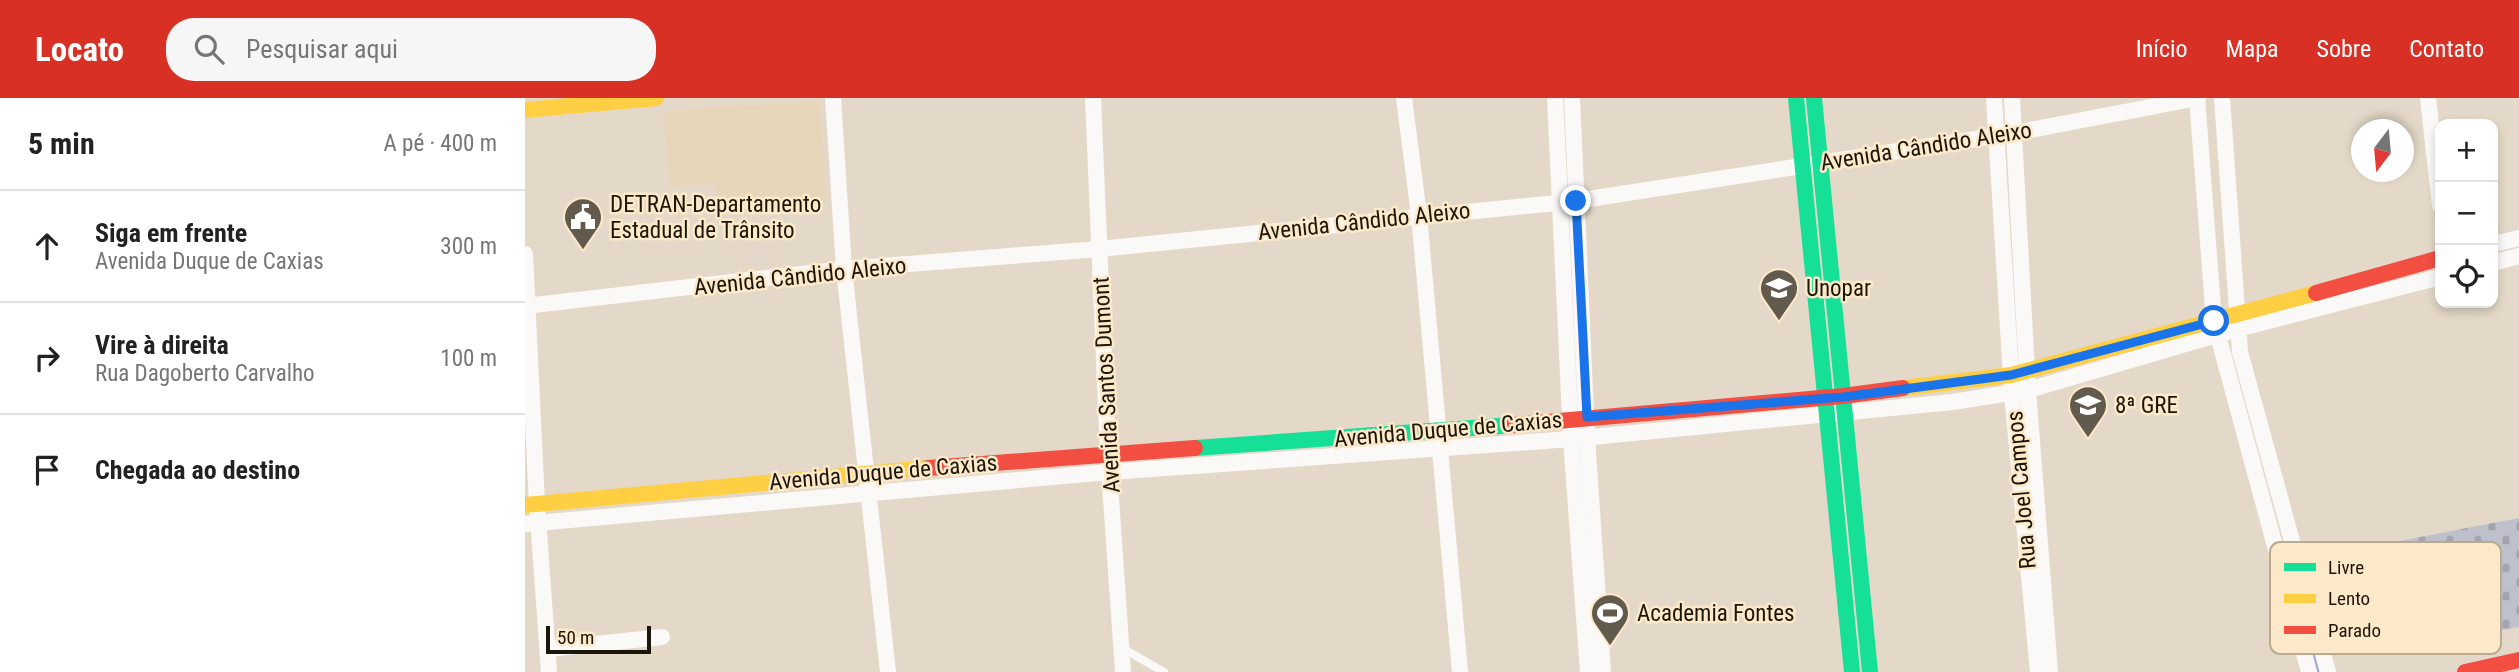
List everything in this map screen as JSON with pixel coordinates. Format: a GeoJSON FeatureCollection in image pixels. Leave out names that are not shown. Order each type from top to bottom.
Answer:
{"type":"FeatureCollection","features":[{"type":"Feature","properties":{"kind":"main road"},"geometry":{"type":"LineString","coordinates":[[525,110],[656,98]]}},
{"type":"Feature","properties":{"kind":"main road"},"geometry":{"type":"LineString","coordinates":[[1796,98],[1851,672]]}},
{"type":"Feature","properties":{"kind":"main road"},"geometry":{"type":"LineString","coordinates":[[1814,98],[1870,672]]}},
{"type":"Feature","properties":{"kind":"main road","name":"Avenida Duque de Caxias"},"geometry":{"type":"LineString","coordinates":[[531,505],[866,472],[1109,463],[1587,417],[1824,398],[1844,405],[2019,373],[2215,328],[2435,260]]}},
{"type":"Feature","properties":{"kind":"main road"},"geometry":{"type":"LineString","coordinates":[[2465,672],[2519,660]]}},
{"type":"Feature","properties":{"kind":"street","name":"Avenida Santos Dumont"},"geometry":{"type":"LineString","coordinates":[[1093,98],[1109,463],[1123,672]]}},
{"type":"Feature","properties":{"kind":"street"},"geometry":{"type":"LineString","coordinates":[[1403,98],[1419,215],[1460,672]]}},
{"type":"Feature","properties":{"kind":"street"},"geometry":{"type":"LineString","coordinates":[[1555,98],[1568,202],[1587,417],[1579,438],[1588,672]]}},
{"type":"Feature","properties":{"kind":"street"},"geometry":{"type":"LineString","coordinates":[[1572,98],[1568,202],[1570,420],[1579,438],[1603,672]]}},
{"type":"Feature","properties":{"kind":"street","name":"Rua Joel Campos"},"geometry":{"type":"LineString","coordinates":[[1994,98],[2019,373],[2028,390],[2050,672]]}},
{"type":"Feature","properties":{"kind":"street","name":"Rua Joel Campos"},"geometry":{"type":"LineString","coordinates":[[2012,98],[2019,373],[2012,394],[2038,672]]}},
{"type":"Feature","properties":{"kind":"street","name":"Avenida Cândido Aleixo"},"geometry":{"type":"LineString","coordinates":[[527,306],[844,269],[1099,248],[1568,202],[2014,133],[2197,98]]}},
{"type":"Feature","properties":{"kind":"street"},"geometry":{"type":"LineString","coordinates":[[2197,98],[2215,328],[2273,542]]}},
{"type":"Feature","properties":{"kind":"street"},"geometry":{"type":"LineString","coordinates":[[2222,98],[2237,322],[2246,375],[2292,542]]}},
{"type":"Feature","properties":{"kind":"street"},"geometry":{"type":"LineString","coordinates":[[2428,98],[2437,182]]}},
{"type":"Feature","properties":{"kind":"street"},"geometry":{"type":"LineString","coordinates":[[832,100],[844,269],[888,672]]}},
{"type":"Feature","properties":{"kind":"street"},"geometry":{"type":"LineString","coordinates":[[2498,243],[2519,237]]}},
{"type":"Feature","properties":{"kind":"street"},"geometry":{"type":"LineString","coordinates":[[525,254],[532,524],[549,672]]}},
{"type":"Feature","properties":{"kind":"street"},"geometry":{"type":"LineString","coordinates":[[2498,262],[2519,256]]}},
{"type":"Feature","properties":{"kind":"street","name":"Avenida Duque de Caxias"},"geometry":{"type":"LineString","coordinates":[[2237,322],[2435,278]]}},
{"type":"Feature","properties":{"kind":"street","name":"Avenida Duque de Caxias"},"geometry":{"type":"LineString","coordinates":[[532,524],[868,492],[1109,463],[1440,448],[1579,438],[1826,415],[1844,405],[1953,402],[2028,390],[2215,328]]}},
{"type":"Feature","properties":{"kind":"street"},"geometry":{"type":"LineString","coordinates":[[548,649],[662,637]]}},
{"type":"Feature","properties":{"kind":"street"},"geometry":{"type":"LineString","coordinates":[[2304,654],[2309,672]]}},
{"type":"Feature","properties":{"kind":"street"},"geometry":{"type":"LineString","coordinates":[[2323,654],[2328,672]]}},
{"type":"Feature","properties":{"kind":"lane"},"geometry":{"type":"LineString","coordinates":[[1122,648],[1164,672]]}},
{"type":"Feature","properties":{"kind":"shaded area"},"geometry":{"type":"Polygon","coordinates":[[[819,101],[826,200],[717,207],[716,184],[670,187],[664,111],[819,101]]]}},
{"type":"Feature","properties":{"kind":"green space"},"geometry":{"type":"Polygon","coordinates":[[[2519,518],[2519,627],[2501,631],[2501,542],[2394,542],[2519,518]]]}},
{"type":"Feature","properties":{"kind":"waterway"},"geometry":{"type":"LineString","coordinates":[[2313,654],[2318,672]]}},
{"type":"Feature","properties":{"kind":"traffic: fast"},"geometry":{"type":"LineString","coordinates":[[1796,98],[1852,672]]}},
{"type":"Feature","properties":{"kind":"traffic: fast"},"geometry":{"type":"LineString","coordinates":[[1814,98],[1870,672]]}},
{"type":"Feature","properties":{"kind":"traffic: fast"},"geometry":{"type":"LineString","coordinates":[[1195,448],[1513,425]]}},
{"type":"Feature","properties":{"kind":"traffic: slow"},"geometry":{"type":"LineString","coordinates":[[525,110],[656,98]]}},
{"type":"Feature","properties":{"kind":"traffic: slow"},"geometry":{"type":"LineString","coordinates":[[1903,388],[2011,375],[2316,293]]}},
{"type":"Feature","properties":{"kind":"traffic: slow"},"geometry":{"type":"LineString","coordinates":[[525,505],[928,468]]}},
{"type":"Feature","properties":{"kind":"traffic: jam"},"geometry":{"type":"LineString","coordinates":[[2316,293],[2435,259]]}},
{"type":"Feature","properties":{"kind":"traffic: jam"},"geometry":{"type":"LineString","coordinates":[[1513,425],[1843,396],[1903,388]]}},
{"type":"Feature","properties":{"kind":"traffic: jam"},"geometry":{"type":"LineString","coordinates":[[928,468],[1195,448]]}},
{"type":"Feature","properties":{"kind":"traffic: jam"},"geometry":{"type":"LineString","coordinates":[[2465,672],[2519,660]]}},
{"type":"Feature","properties":{"kind":"place","name":"DETRAN-Departamento Estadual de Trânsito"},"geometry":{"type":"Point","coordinates":[583,251]}},
{"type":"Feature","properties":{"kind":"place","name":"Unopar"},"geometry":{"type":"Point","coordinates":[1779,322]}},
{"type":"Feature","properties":{"kind":"place","name":"8ª GRE"},"geometry":{"type":"Point","coordinates":[2088,439]}},
{"type":"Feature","properties":{"kind":"place","name":"Academia Fontes"},"geometry":{"type":"Point","coordinates":[1610,647]}},
{"type":"Feature","properties":{"kind":"route"},"geometry":{"type":"LineString","coordinates":[[1576,201],[1587,417],[1843,397],[2011,375],[2214,321]]}}]}
